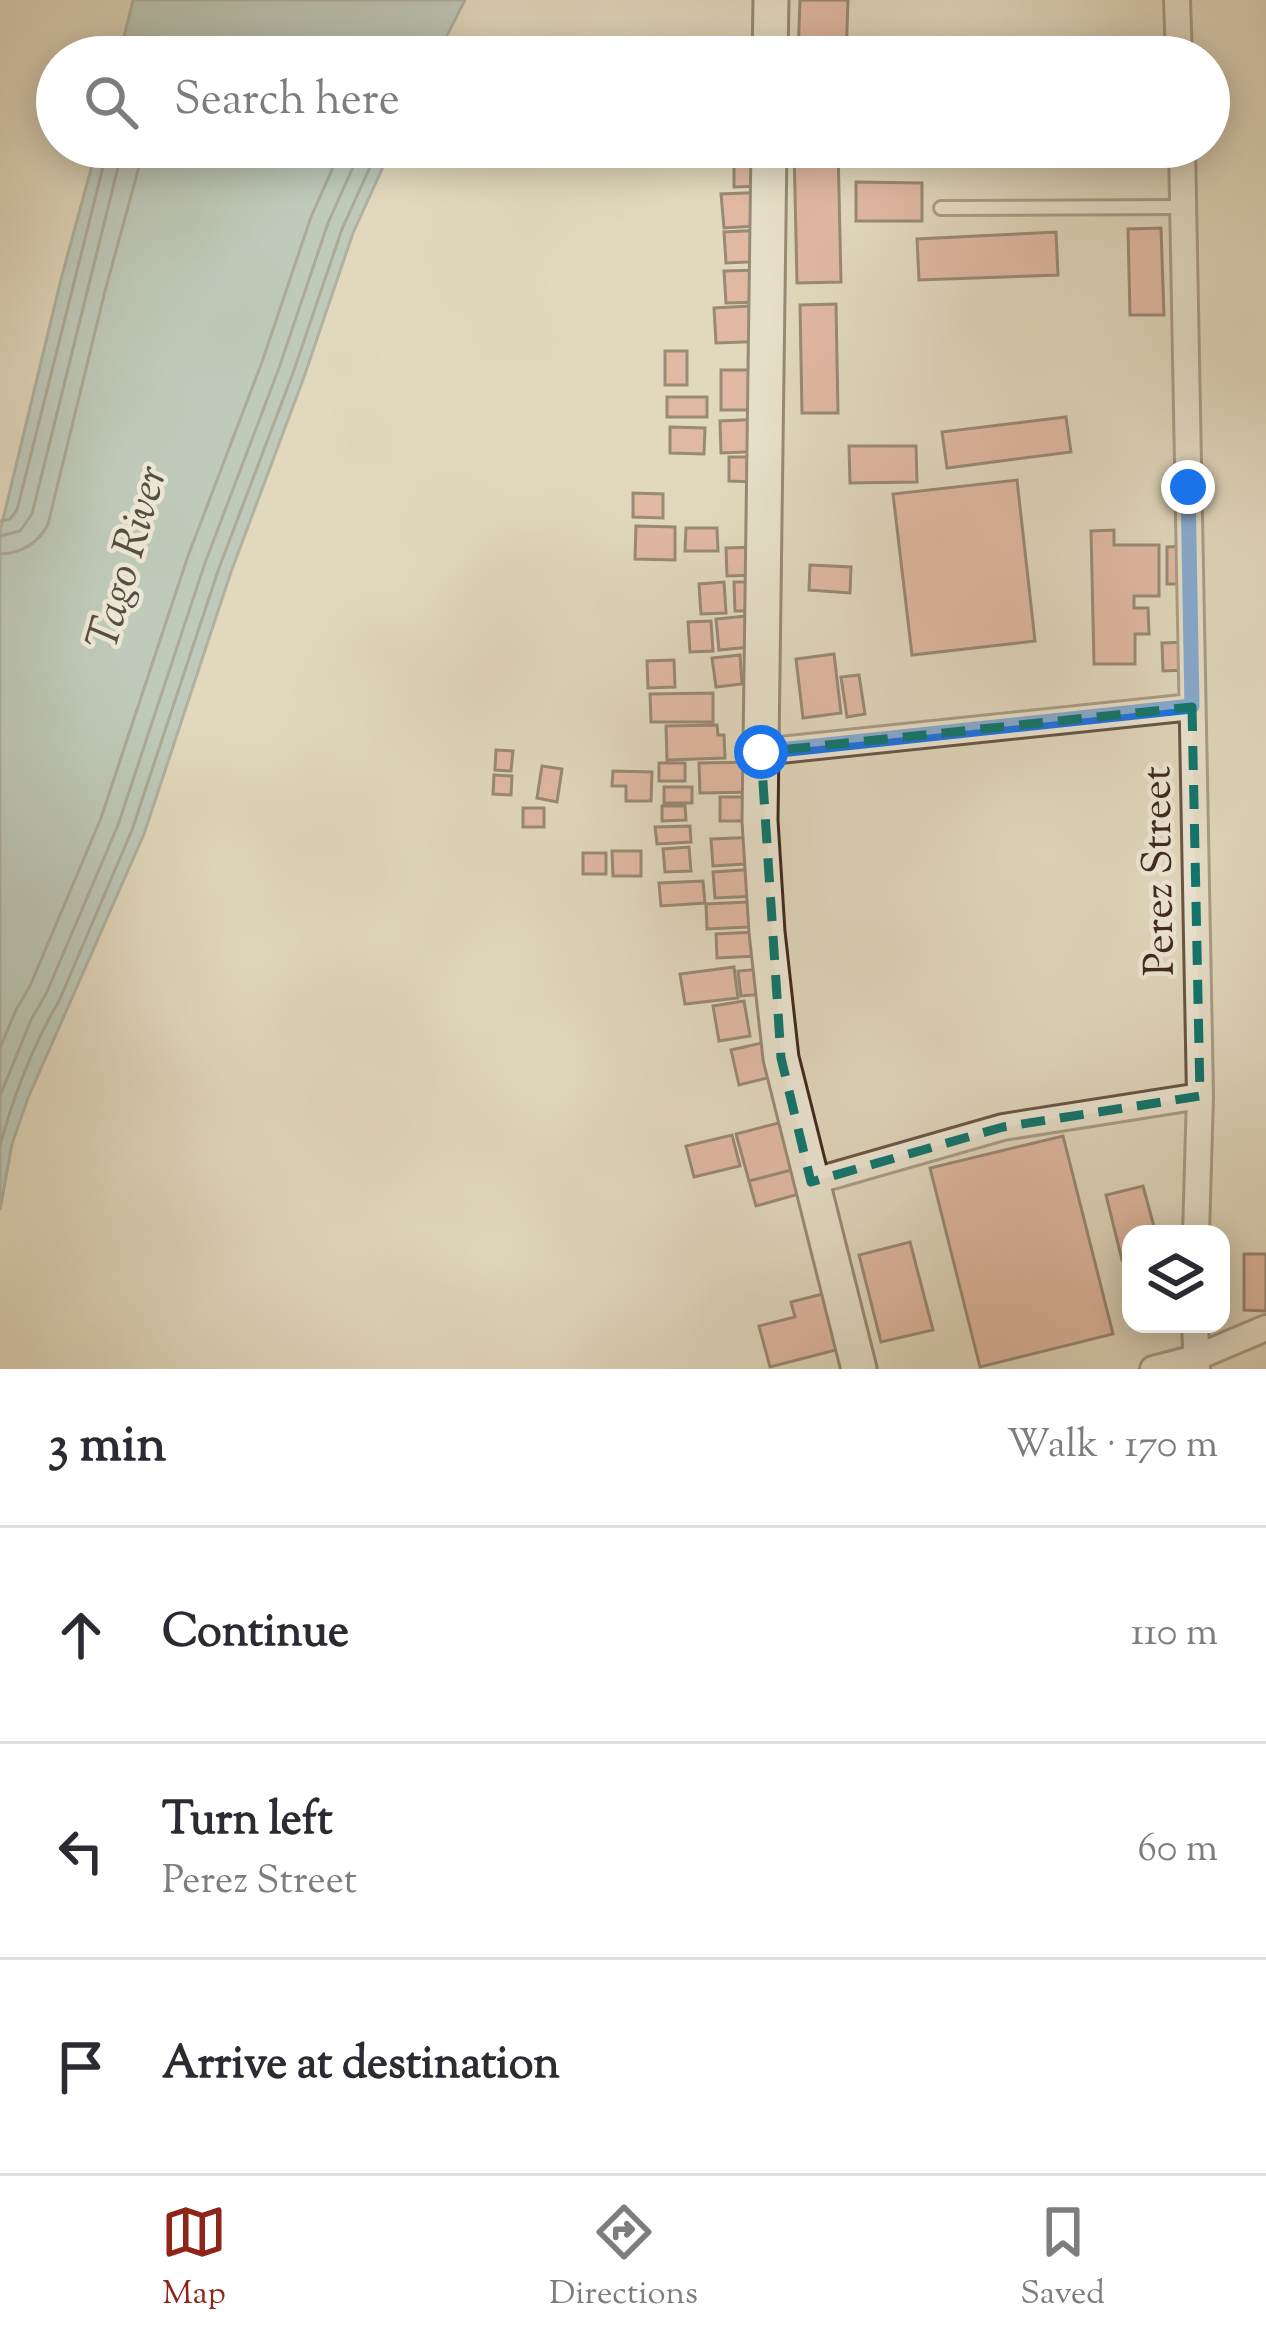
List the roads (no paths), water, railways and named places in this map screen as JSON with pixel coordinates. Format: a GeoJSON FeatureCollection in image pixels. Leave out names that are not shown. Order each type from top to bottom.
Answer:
{"type":"FeatureCollection","features":[{"type":"Feature","properties":{"kind":"street"},"geometry":{"type":"LineString","coordinates":[[770,36],[771,0]]}},
{"type":"Feature","properties":{"kind":"street"},"geometry":{"type":"LineString","coordinates":[[1178,0],[1179,36]]}},
{"type":"Feature","properties":{"kind":"street"},"geometry":{"type":"LineString","coordinates":[[769,168],[760,820],[766,909],[782,1058],[859,1369]]}},
{"type":"Feature","properties":{"kind":"street","name":"Perez Street"},"geometry":{"type":"LineString","coordinates":[[1182,168],[1200,1096],[1196,1225]]}},
{"type":"Feature","properties":{"kind":"street"},"geometry":{"type":"LineString","coordinates":[[761,752],[1192,706]]}},
{"type":"Feature","properties":{"kind":"street"},"geometry":{"type":"LineString","coordinates":[[811,1182],[1003,1127],[1200,1096]]}},
{"type":"Feature","properties":{"kind":"street"},"geometry":{"type":"LineString","coordinates":[[1153,1369],[1196,1363],[1266,1328]]}},
{"type":"Feature","properties":{"kind":"street"},"geometry":{"type":"LineString","coordinates":[[1195,1333],[1196,1363]]}},
{"type":"Feature","properties":{"kind":"lane"},"geometry":{"type":"LineString","coordinates":[[941,208],[1183,207]]}},
{"type":"Feature","properties":{"kind":"water"},"geometry":{"type":"Polygon","coordinates":[[[133,0],[465,0],[447,36],[124,36],[133,0]]]}},
{"type":"Feature","properties":{"kind":"water","name":"Tago River"},"geometry":{"type":"Polygon","coordinates":[[[91,168],[382,168],[353,233],[231,572],[144,834],[28,1098],[12,1144],[0,1210],[0,532],[91,168]]]}}]}
